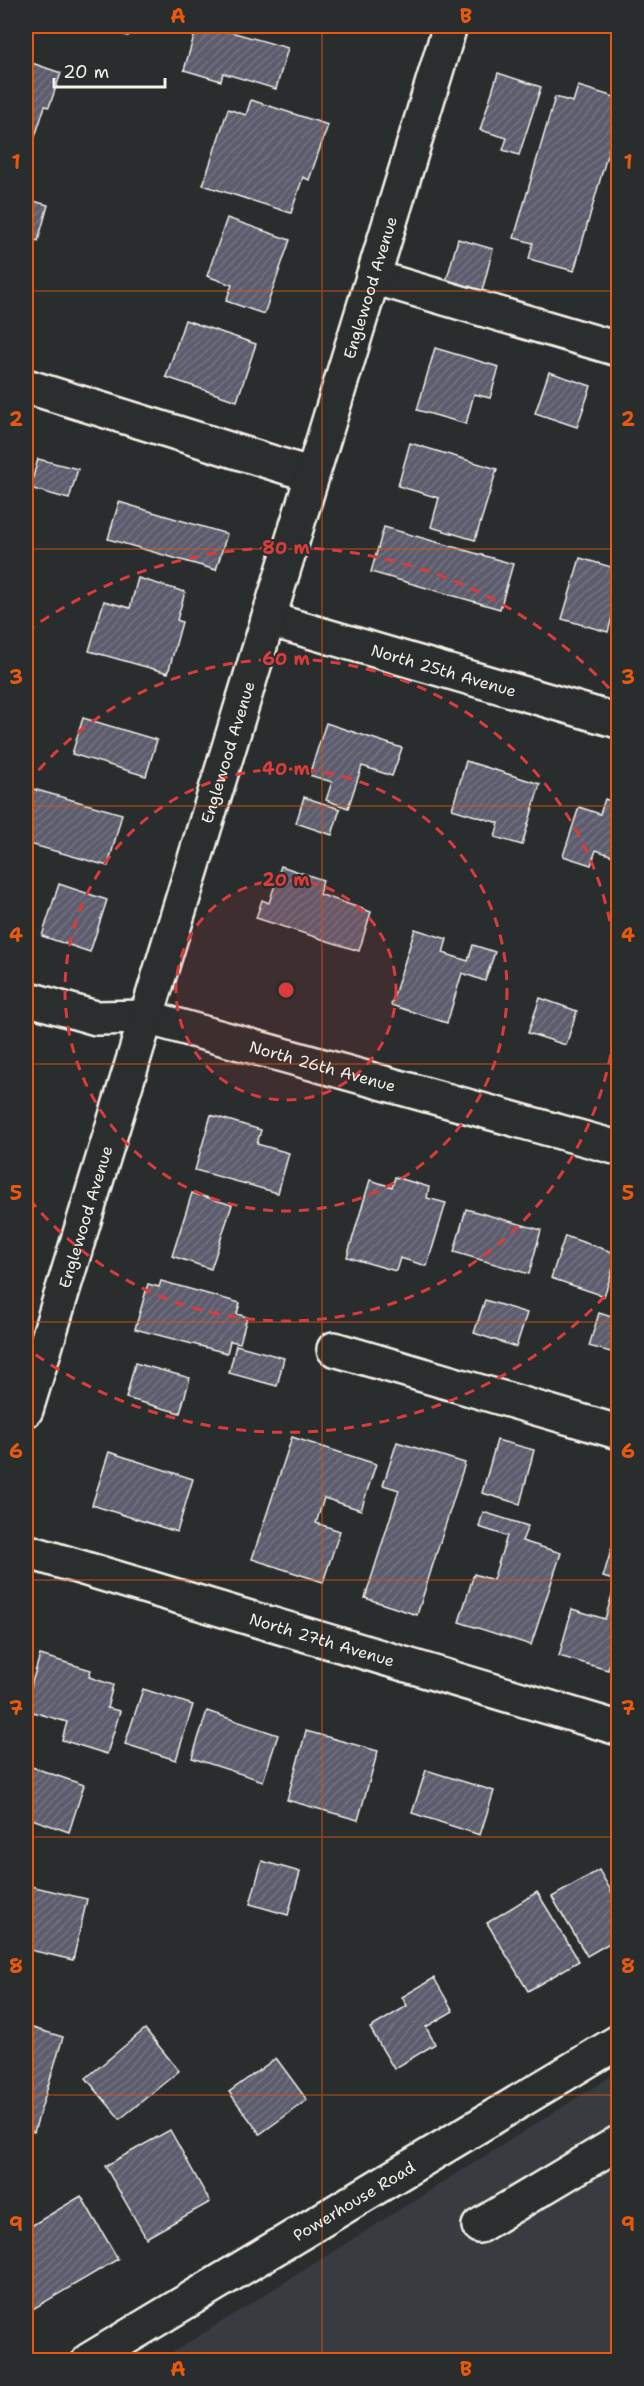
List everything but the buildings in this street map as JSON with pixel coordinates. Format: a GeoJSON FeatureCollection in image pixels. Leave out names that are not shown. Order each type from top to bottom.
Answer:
{"type":"FeatureCollection","features":[{"type":"Feature","properties":{"kind":"street","name":"Englewood Avenue"},"geometry":{"type":"LineString","coordinates":[[26,1410],[450,26]]}},
{"type":"Feature","properties":{"kind":"street"},"geometry":{"type":"LineString","coordinates":[[373,277],[618,349]]}},
{"type":"Feature","properties":{"kind":"street"},"geometry":{"type":"LineString","coordinates":[[26,386],[312,475]]}},
{"type":"Feature","properties":{"kind":"street","name":"North 25th Avenue"},"geometry":{"type":"LineString","coordinates":[[268,619],[618,721]]}},
{"type":"Feature","properties":{"kind":"street","name":"North 26th Avenue"},"geometry":{"type":"LineString","coordinates":[[26,998],[96,1018],[146,1017],[618,1148]]}},
{"type":"Feature","properties":{"kind":"street"},"geometry":{"type":"LineString","coordinates":[[334,1349],[618,1432]]}},
{"type":"Feature","properties":{"kind":"street","name":"North 27th Avenue"},"geometry":{"type":"LineString","coordinates":[[26,1551],[618,1728]]}},
{"type":"Feature","properties":{"kind":"street","name":"Powerhouse Road"},"geometry":{"type":"LineString","coordinates":[[89,2361],[618,2042]]}},
{"type":"Feature","properties":{"kind":"street"},"geometry":{"type":"LineString","coordinates":[[479,2226],[618,2142]]}},
{"type":"Feature","properties":{"kind":"shaded area"},"geometry":{"type":"Polygon","coordinates":[[[618,2072],[618,2360],[161,2360],[618,2072]]]}}]}
